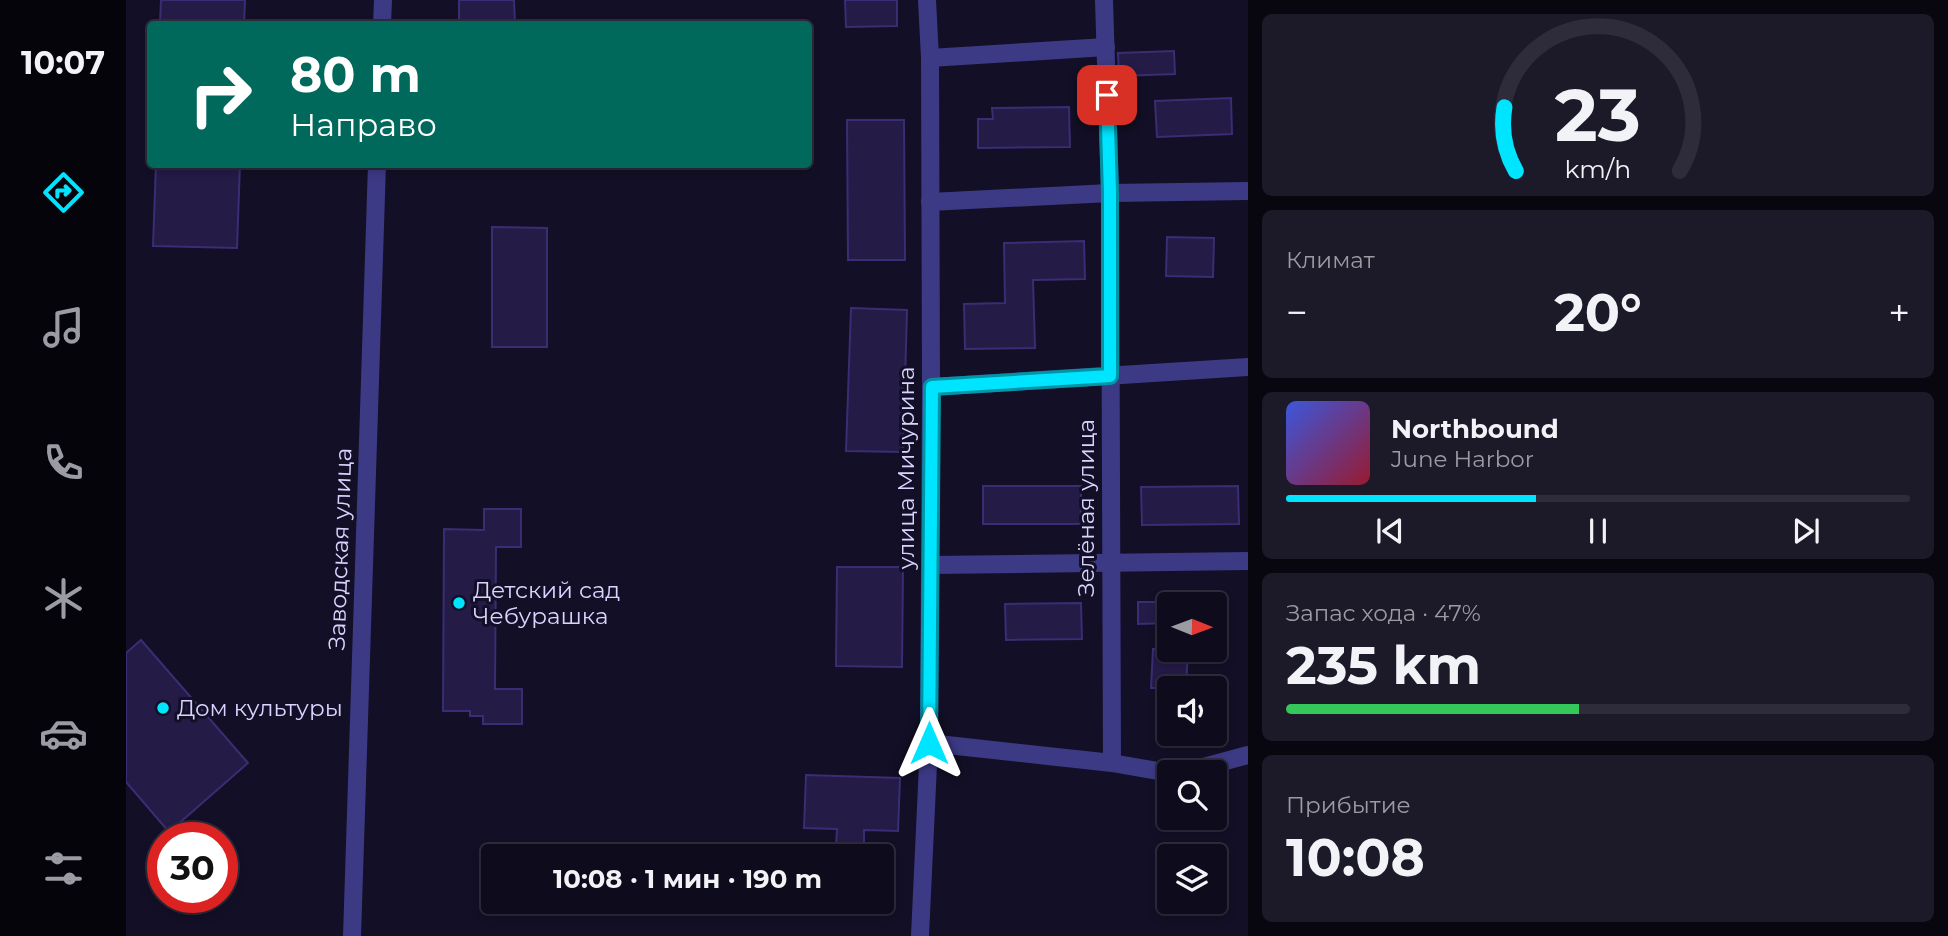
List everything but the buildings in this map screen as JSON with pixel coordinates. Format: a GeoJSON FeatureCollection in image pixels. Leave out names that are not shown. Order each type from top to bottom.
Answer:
{"type":"FeatureCollection","features":[{"type":"Feature","properties":{"kind":"street"},"geometry":{"type":"LineString","coordinates":[[382,21],[383,0]]}},
{"type":"Feature","properties":{"kind":"street","name":"улица Мичурина"},"geometry":{"type":"LineString","coordinates":[[920,936],[929,743],[932,387],[930,58],[927,0]]}},
{"type":"Feature","properties":{"kind":"street","name":"Зелёная улица"},"geometry":{"type":"LineString","coordinates":[[1104,0],[1110,193],[1112,763]]}},
{"type":"Feature","properties":{"kind":"street"},"geometry":{"type":"LineString","coordinates":[[930,58],[1106,47]]}},
{"type":"Feature","properties":{"kind":"street","name":"Заводская улица"},"geometry":{"type":"LineString","coordinates":[[352,936],[377,168]]}},
{"type":"Feature","properties":{"kind":"street"},"geometry":{"type":"LineString","coordinates":[[930,202],[1110,193],[1248,191]]}},
{"type":"Feature","properties":{"kind":"street"},"geometry":{"type":"LineString","coordinates":[[932,387],[1248,367]]}},
{"type":"Feature","properties":{"kind":"street"},"geometry":{"type":"LineString","coordinates":[[930,565],[1248,561]]}},
{"type":"Feature","properties":{"kind":"street"},"geometry":{"type":"LineString","coordinates":[[929,743],[1112,763],[1157,771]]}},
{"type":"Feature","properties":{"kind":"street"},"geometry":{"type":"LineString","coordinates":[[1227,761],[1248,755]]}},
{"type":"Feature","properties":{"kind":"place","name":"Детский сад Чебурашка"},"geometry":{"type":"Point","coordinates":[459,603]}},
{"type":"Feature","properties":{"kind":"place","name":"Дом культуры"},"geometry":{"type":"Point","coordinates":[163,708]}},
{"type":"Feature","properties":{"kind":"route"},"geometry":{"type":"LineString","coordinates":[[929,743],[932,387],[1110,376],[1107,95]]}}]}
